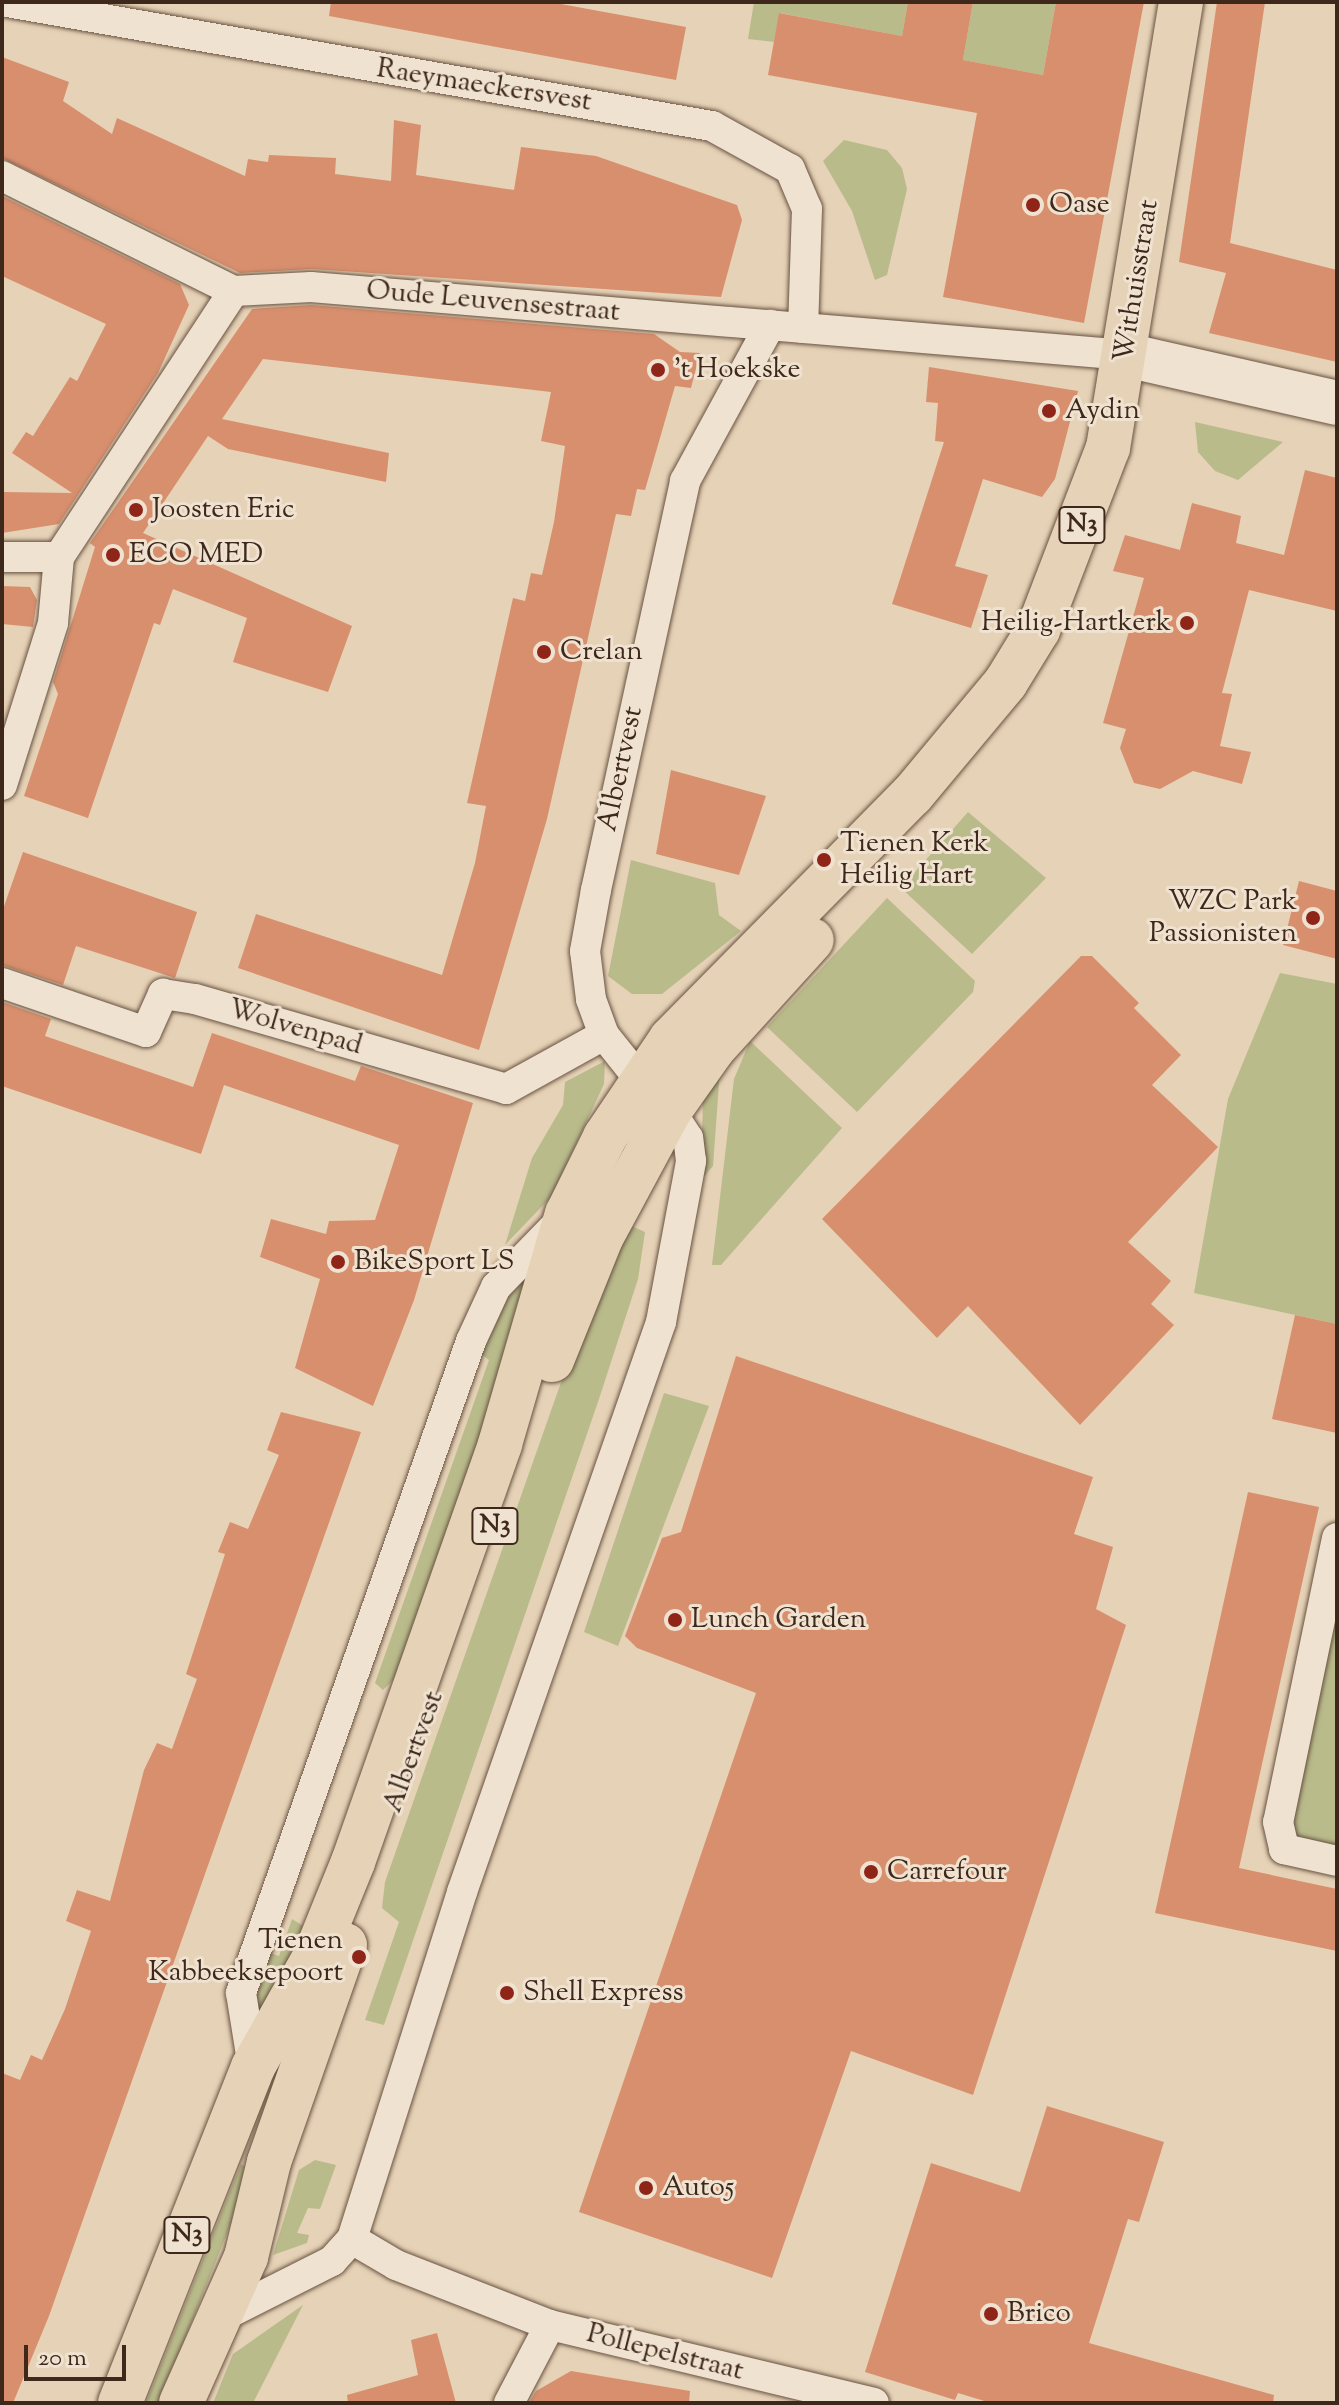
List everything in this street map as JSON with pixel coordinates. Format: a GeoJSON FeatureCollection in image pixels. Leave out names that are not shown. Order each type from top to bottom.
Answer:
{"type":"FeatureCollection","features":[{"type":"Feature","properties":{"kind":"main road","name":"Withuisstraat"},"geometry":{"type":"LineString","coordinates":[[926,817],[983,747],[1006,682],[1079,534],[1108,448],[1126,355],[1181,2]]}},
{"type":"Feature","properties":{"kind":"main road"},"geometry":{"type":"LineString","coordinates":[[1126,355],[1337,403]]}},
{"type":"Feature","properties":{"kind":"main road","name":"Withuisstraat"},"geometry":{"type":"LineString","coordinates":[[814,895],[1006,682]]}},
{"type":"Feature","properties":{"kind":"main road","name":"Albertvest"},"geometry":{"type":"LineString","coordinates":[[181,2403],[246,2257],[269,2162],[569,1311],[670,1110],[757,996],[926,817]]}},
{"type":"Feature","properties":{"kind":"main road","name":"Albertvest"},"geometry":{"type":"LineString","coordinates":[[120,2403],[253,2067],[314,1958],[353,1862],[500,1444],[567,1214],[640,1080],[814,895]]}},
{"type":"Feature","properties":{"kind":"street","name":"Raeymaeckersvest"},"geometry":{"type":"LineString","coordinates":[[7,2],[712,126],[790,169],[807,209],[803,328]]}},
{"type":"Feature","properties":{"kind":"street"},"geometry":{"type":"LineString","coordinates":[[2,176],[234,291],[59,557],[53,623],[2,785]]}},
{"type":"Feature","properties":{"kind":"street","name":"Oude Leuvensestraat"},"geometry":{"type":"LineString","coordinates":[[234,291],[311,287],[1126,355]]}},
{"type":"Feature","properties":{"kind":"street","name":"Albertvest"},"geometry":{"type":"LineString","coordinates":[[640,1080],[604,1035],[585,951],[685,481],[770,325]]}},
{"type":"Feature","properties":{"kind":"street"},"geometry":{"type":"LineString","coordinates":[[2,557],[59,557]]}},
{"type":"Feature","properties":{"kind":"street","name":"Wolvenpad"},"geometry":{"type":"LineString","coordinates":[[2,983],[146,1032],[163,994],[195,999],[506,1089],[604,1035]]}},
{"type":"Feature","properties":{"kind":"street"},"geometry":{"type":"LineString","coordinates":[[217,2319],[342,2250],[462,1892],[661,1322],[691,1161],[685,1129],[670,1110]]}},
{"type":"Feature","properties":{"kind":"street","name":"Albertvest"},"geometry":{"type":"LineString","coordinates":[[253,2067],[241,1993],[471,1341],[496,1287],[567,1214]]}},
{"type":"Feature","properties":{"kind":"street"},"geometry":{"type":"LineString","coordinates":[[1337,1538],[1278,1822],[1284,1849],[1337,1861]]}},
{"type":"Feature","properties":{"kind":"street","name":"Pollepelstraat"},"geometry":{"type":"LineString","coordinates":[[342,2250],[396,2265],[550,2325],[874,2403]]}},
{"type":"Feature","properties":{"kind":"street","name":"Pollepelstraat"},"geometry":{"type":"LineString","coordinates":[[509,2403],[550,2325]]}},
{"type":"Feature","properties":{"kind":"green space"},"geometry":{"type":"Polygon","coordinates":[[[754,2],[908,2],[902,36],[780,13],[774,42],[748,39],[754,2]]]}},
{"type":"Feature","properties":{"kind":"green space"},"geometry":{"type":"Polygon","coordinates":[[[973,2],[1056,2],[1043,75],[963,60],[973,2]]]}},
{"type":"Feature","properties":{"kind":"green space"},"geometry":{"type":"Polygon","coordinates":[[[844,140],[887,150],[902,168],[907,189],[887,275],[875,280],[852,211],[823,161],[844,140]]]}},
{"type":"Feature","properties":{"kind":"green space"},"geometry":{"type":"Polygon","coordinates":[[[1195,422],[1283,442],[1238,480],[1215,471],[1198,452],[1195,422]]]}},
{"type":"Feature","properties":{"kind":"green space"},"geometry":{"type":"Polygon","coordinates":[[[968,812],[1046,878],[972,954],[901,888],[968,812]]]}},
{"type":"Feature","properties":{"kind":"green space"},"geometry":{"type":"Polygon","coordinates":[[[631,860],[715,883],[719,915],[741,931],[662,994],[632,994],[608,976],[631,860]]]}},
{"type":"Feature","properties":{"kind":"green space"},"geometry":{"type":"Polygon","coordinates":[[[887,898],[975,981],[973,992],[857,1112],[767,1027],[887,898]]]}},
{"type":"Feature","properties":{"kind":"green space"},"geometry":{"type":"Polygon","coordinates":[[[1280,973],[1337,984],[1337,1324],[1194,1293],[1228,1099],[1280,973]]]}},
{"type":"Feature","properties":{"kind":"green space"},"geometry":{"type":"Polygon","coordinates":[[[750,1041],[842,1128],[721,1265],[712,1265],[734,1079],[750,1041]]]}},
{"type":"Feature","properties":{"kind":"green space"},"geometry":{"type":"Polygon","coordinates":[[[605,1061],[604,1084],[552,1196],[505,1245],[532,1158],[563,1105],[565,1082],[605,1061]]]}},
{"type":"Feature","properties":{"kind":"green space"},"geometry":{"type":"Polygon","coordinates":[[[720,1070],[713,1166],[701,1180],[703,1097],[720,1070]]]}},
{"type":"Feature","properties":{"kind":"green space"},"geometry":{"type":"Polygon","coordinates":[[[627,1224],[645,1232],[638,1279],[599,1399],[384,2025],[365,2020],[399,1922],[382,1908],[385,1882],[602,1266],[627,1224]]]}},
{"type":"Feature","properties":{"kind":"green space"},"geometry":{"type":"Polygon","coordinates":[[[543,1255],[415,1659],[383,1690],[375,1683],[489,1360],[477,1351],[498,1307],[543,1255]]]}},
{"type":"Feature","properties":{"kind":"green space"},"geometry":{"type":"Polygon","coordinates":[[[664,1393],[709,1406],[618,1646],[584,1632],[664,1393]]]}},
{"type":"Feature","properties":{"kind":"green space"},"geometry":{"type":"Polygon","coordinates":[[[1337,1585],[1337,1855],[1296,1837],[1288,1816],[1337,1585]]]}},
{"type":"Feature","properties":{"kind":"green space"},"geometry":{"type":"Polygon","coordinates":[[[292,1919],[315,1933],[255,2033],[255,1988],[267,1952],[279,1956],[292,1919]]]}},
{"type":"Feature","properties":{"kind":"green space"},"geometry":{"type":"Polygon","coordinates":[[[315,2160],[336,2165],[320,2209],[308,2208],[297,2233],[309,2235],[307,2243],[273,2255],[299,2170],[315,2160]]]}},
{"type":"Feature","properties":{"kind":"green space"},"geometry":{"type":"Polygon","coordinates":[[[241,2164],[252,2171],[159,2403],[146,2403],[241,2164]]]}},
{"type":"Feature","properties":{"kind":"green space"},"geometry":{"type":"Polygon","coordinates":[[[303,2305],[253,2403],[213,2403],[233,2354],[303,2305]]]}},
{"type":"Feature","properties":{"kind":"building"},"geometry":{"type":"Polygon","coordinates":[[[331,2],[550,2],[686,27],[676,80],[329,16],[331,2]]]}},
{"type":"Feature","properties":{"kind":"building","name":"Oase"},"geometry":{"type":"Polygon","coordinates":[[[908,2],[973,2],[963,60],[1043,75],[1056,2],[1144,2],[1084,323],[943,297],[977,113],[768,75],[779,13],[902,36],[908,2]]]}},
{"type":"Feature","properties":{"kind":"building"},"geometry":{"type":"Polygon","coordinates":[[[1217,2],[1265,2],[1230,243],[1337,270],[1337,362],[1209,333],[1226,273],[1179,262],[1217,2]]]}},
{"type":"Feature","properties":{"kind":"building"},"geometry":{"type":"Polygon","coordinates":[[[2,57],[69,82],[63,101],[112,134],[117,118],[245,176],[248,159],[268,162],[269,155],[336,158],[335,174],[391,181],[394,120],[421,125],[416,175],[514,190],[521,147],[596,156],[737,205],[742,220],[721,297],[312,269],[240,273],[2,158],[2,57]]]}},
{"type":"Feature","properties":{"kind":"building"},"geometry":{"type":"Polygon","coordinates":[[[2,196],[180,284],[189,305],[158,373],[59,524],[2,533],[2,492],[72,493],[12,453],[26,432],[33,436],[70,377],[77,381],[106,324],[2,276],[2,196]]]}},
{"type":"Feature","properties":{"kind":"building"},"geometry":{"type":"Polygon","coordinates":[[[311,305],[654,334],[680,352],[700,353],[691,388],[675,386],[645,490],[637,489],[631,516],[616,514],[547,819],[479,1050],[238,968],[256,914],[442,975],[475,863],[486,806],[467,803],[513,598],[525,601],[531,573],[542,575],[554,522],[565,446],[541,441],[551,392],[263,359],[222,419],[389,453],[386,482],[228,449],[208,436],[143,533],[352,626],[328,692],[233,662],[247,618],[173,589],[160,625],[154,623],[88,818],[24,796],[58,694],[53,682],[95,547],[90,543],[252,309],[311,305]]]}},
{"type":"Feature","properties":{"kind":"building"},"geometry":{"type":"Polygon","coordinates":[[[929,367],[1078,391],[1055,479],[1042,497],[983,479],[955,566],[988,575],[971,628],[892,604],[944,442],[935,441],[938,403],[926,402],[929,367]]]}},
{"type":"Feature","properties":{"kind":"building","name":"Heilig-Hartkerk"},"geometry":{"type":"Polygon","coordinates":[[[1305,470],[1337,478],[1337,611],[1249,590],[1222,693],[1232,694],[1220,746],[1251,752],[1242,784],[1193,771],[1160,789],[1134,783],[1120,748],[1126,729],[1103,723],[1144,578],[1113,571],[1125,535],[1180,550],[1192,503],[1241,516],[1236,543],[1284,555],[1305,470]]]}},
{"type":"Feature","properties":{"kind":"building"},"geometry":{"type":"Polygon","coordinates":[[[2,586],[30,587],[37,600],[33,627],[2,624],[2,586]]]}},
{"type":"Feature","properties":{"kind":"building"},"geometry":{"type":"Polygon","coordinates":[[[671,770],[766,796],[739,875],[656,854],[671,770]]]}},
{"type":"Feature","properties":{"kind":"building"},"geometry":{"type":"Polygon","coordinates":[[[23,852],[197,912],[175,978],[76,946],[63,985],[2,965],[2,912],[23,852]]]}},
{"type":"Feature","properties":{"kind":"building","name":"WZC Park Passionisten"},"geometry":{"type":"Polygon","coordinates":[[[1299,881],[1337,891],[1337,959],[1283,945],[1299,881]]]}},
{"type":"Feature","properties":{"kind":"building"},"geometry":{"type":"Polygon","coordinates":[[[1081,956],[1092,956],[1139,1003],[1134,1008],[1181,1055],[1152,1085],[1218,1147],[1128,1242],[1171,1281],[1151,1304],[1174,1325],[1080,1425],[968,1306],[937,1338],[822,1219],[1081,956]]]}},
{"type":"Feature","properties":{"kind":"building"},"geometry":{"type":"Polygon","coordinates":[[[2,1002],[51,1019],[45,1036],[193,1087],[212,1033],[355,1081],[361,1066],[473,1103],[414,1300],[373,1406],[295,1368],[320,1279],[260,1257],[271,1219],[326,1234],[329,1221],[375,1220],[399,1145],[224,1085],[201,1154],[2,1086],[2,1002]]]}},
{"type":"Feature","properties":{"kind":"building"},"geometry":{"type":"Polygon","coordinates":[[[1295,1315],[1337,1324],[1337,1433],[1272,1419],[1295,1315]]]}},
{"type":"Feature","properties":{"kind":"building","name":"Carrefour"},"geometry":{"type":"Polygon","coordinates":[[[736,1356],[1093,1477],[1074,1534],[1113,1547],[1096,1609],[1126,1625],[973,2095],[851,2051],[772,2278],[579,2212],[756,1693],[637,1648],[625,1636],[662,1538],[681,1532],[736,1356]]]}},
{"type":"Feature","properties":{"kind":"building"},"geometry":{"type":"Polygon","coordinates":[[[281,1412],[361,1432],[49,2316],[13,2403],[2,2403],[2,2073],[20,2080],[31,2055],[42,2060],[65,2009],[91,1931],[66,1921],[77,1890],[110,1901],[144,1770],[157,1743],[172,1749],[197,1679],[186,1674],[225,1554],[218,1552],[230,1522],[248,1529],[279,1455],[267,1450],[281,1412]]]}},
{"type":"Feature","properties":{"kind":"building"},"geometry":{"type":"Polygon","coordinates":[[[1248,1492],[1319,1507],[1239,1868],[1337,1889],[1337,1951],[1155,1913],[1248,1492]]]}},
{"type":"Feature","properties":{"kind":"building","name":"Brico"},"geometry":{"type":"Polygon","coordinates":[[[1047,2106],[1164,2142],[1139,2222],[1128,2219],[1089,2343],[1274,2395],[1273,2403],[991,2403],[958,2393],[955,2400],[865,2372],[931,2163],[1020,2192],[1047,2106]]]}},
{"type":"Feature","properties":{"kind":"building"},"geometry":{"type":"Polygon","coordinates":[[[437,2333],[456,2403],[348,2403],[347,2395],[418,2375],[411,2340],[437,2333]]]}},
{"type":"Feature","properties":{"kind":"building"},"geometry":{"type":"Polygon","coordinates":[[[571,2371],[690,2391],[689,2403],[529,2403],[536,2391],[571,2371]]]}},
{"type":"Feature","properties":{"kind":"place","name":"Oase"},"geometry":{"type":"Point","coordinates":[1033,205]}},
{"type":"Feature","properties":{"kind":"place","name":"'t Hoekske"},"geometry":{"type":"Point","coordinates":[658,370]}},
{"type":"Feature","properties":{"kind":"place","name":"Aydin"},"geometry":{"type":"Point","coordinates":[1049,411]}},
{"type":"Feature","properties":{"kind":"place","name":"Joosten Eric"},"geometry":{"type":"Point","coordinates":[136,510]}},
{"type":"Feature","properties":{"kind":"place","name":"ECO MED"},"geometry":{"type":"Point","coordinates":[113,555]}},
{"type":"Feature","properties":{"kind":"place","name":"Heilig-Hartkerk"},"geometry":{"type":"Point","coordinates":[1187,623]}},
{"type":"Feature","properties":{"kind":"place","name":"Crelan"},"geometry":{"type":"Point","coordinates":[544,652]}},
{"type":"Feature","properties":{"kind":"place","name":"Tienen Kerk Heilig Hart"},"geometry":{"type":"Point","coordinates":[824,860]}},
{"type":"Feature","properties":{"kind":"place","name":"WZC Park Passionisten"},"geometry":{"type":"Point","coordinates":[1313,918]}},
{"type":"Feature","properties":{"kind":"place","name":"BikeSport LS"},"geometry":{"type":"Point","coordinates":[338,1262]}},
{"type":"Feature","properties":{"kind":"place","name":"Lunch Garden"},"geometry":{"type":"Point","coordinates":[675,1620]}},
{"type":"Feature","properties":{"kind":"place","name":"Carrefour"},"geometry":{"type":"Point","coordinates":[871,1872]}},
{"type":"Feature","properties":{"kind":"place","name":"Tienen Kabbeeksepoort"},"geometry":{"type":"Point","coordinates":[359,1957]}},
{"type":"Feature","properties":{"kind":"place","name":"Shell Express"},"geometry":{"type":"Point","coordinates":[507,1993]}},
{"type":"Feature","properties":{"kind":"place","name":"Auto5"},"geometry":{"type":"Point","coordinates":[646,2188]}},
{"type":"Feature","properties":{"kind":"place","name":"Brico"},"geometry":{"type":"Point","coordinates":[991,2314]}}]}
